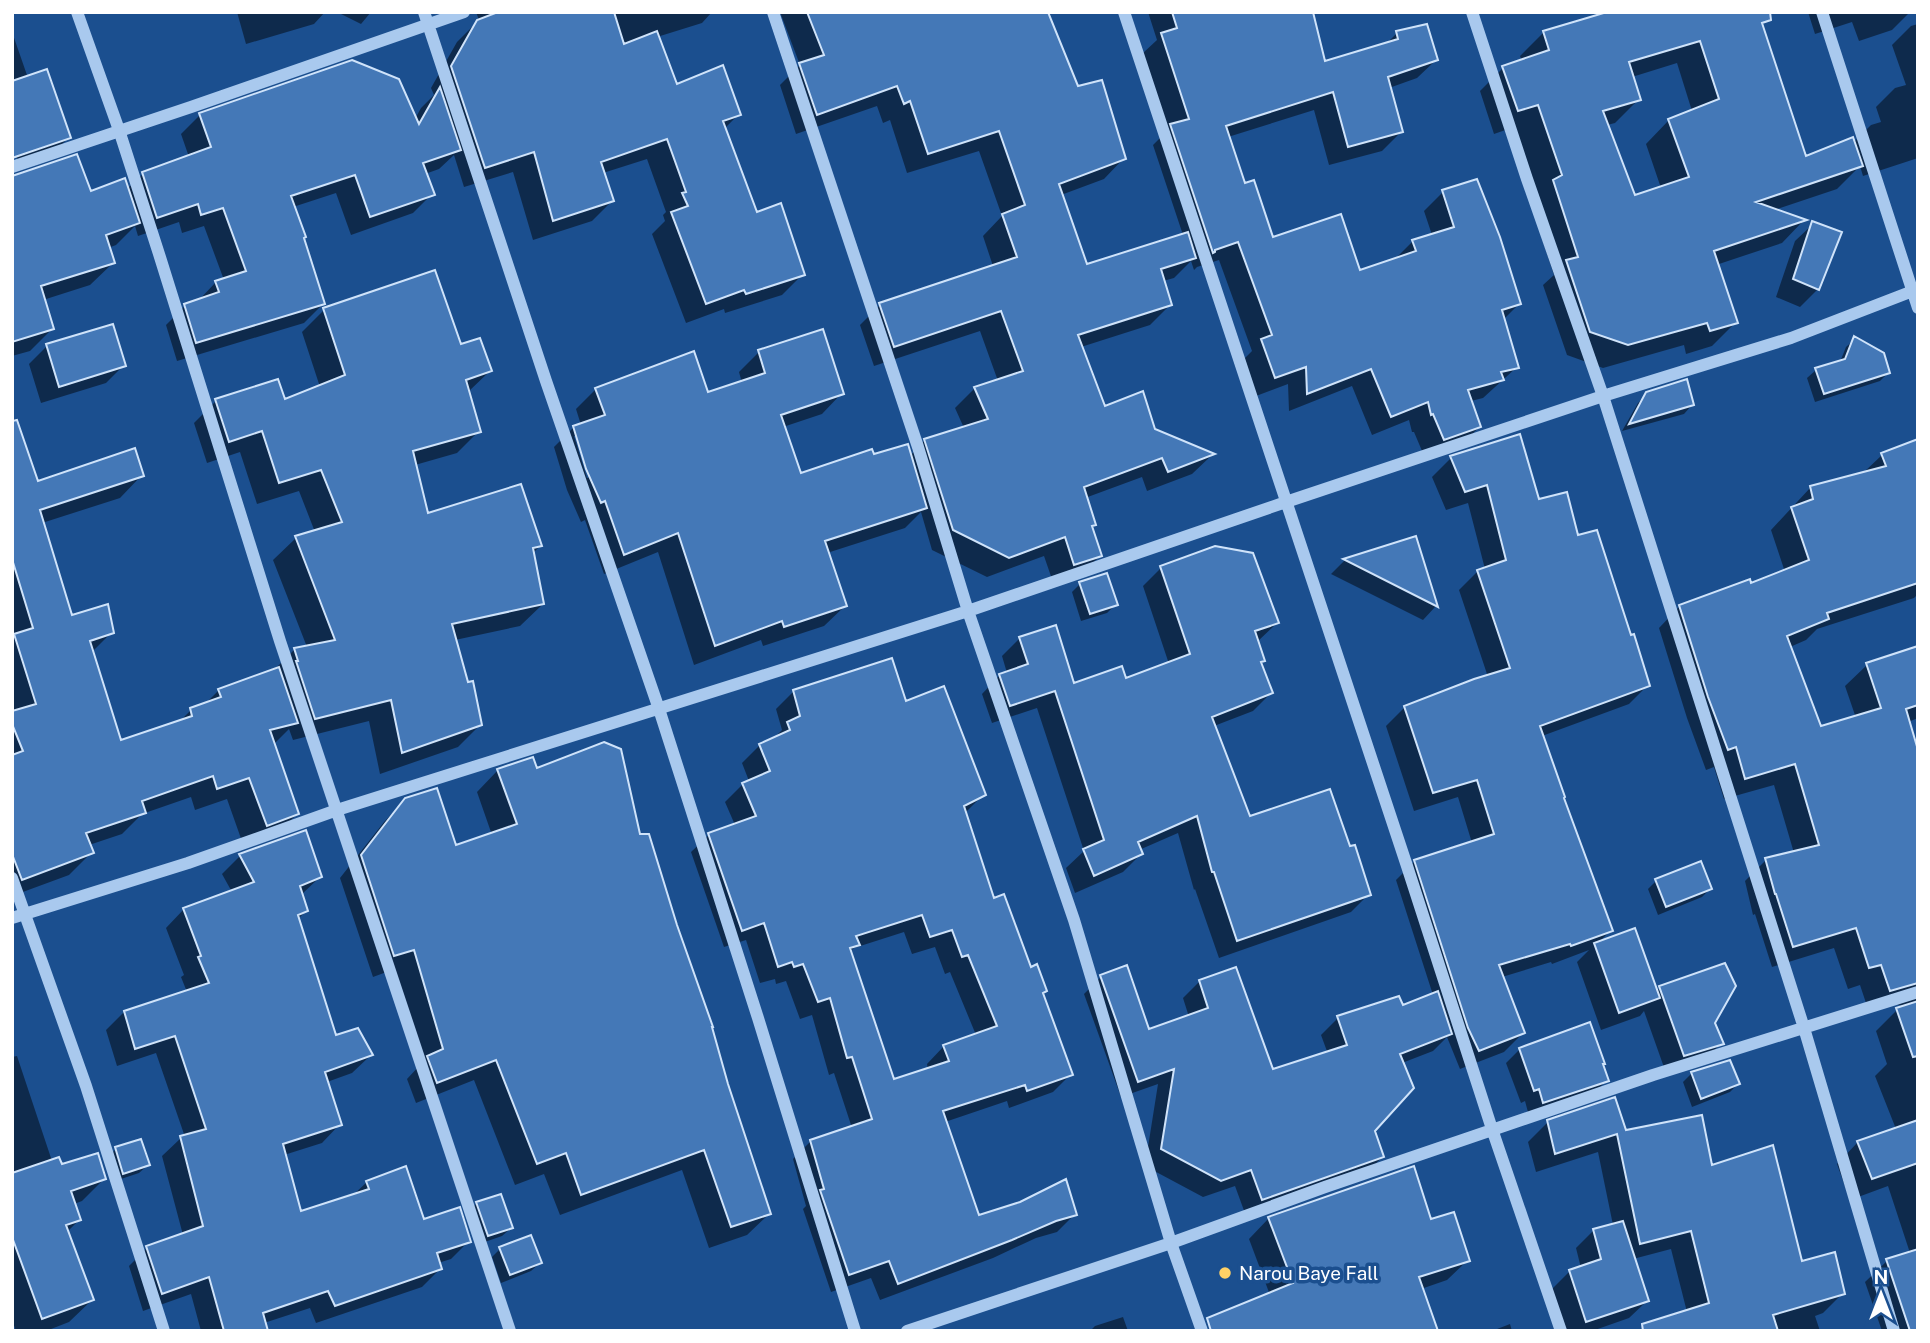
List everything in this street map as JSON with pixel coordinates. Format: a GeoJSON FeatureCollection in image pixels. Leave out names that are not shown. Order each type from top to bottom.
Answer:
{"type":"FeatureCollection","features":[{"type":"Feature","properties":{"kind":"street"},"geometry":{"type":"LineString","coordinates":[[77,12],[119,130],[280,641],[510,1331]]}},
{"type":"Feature","properties":{"kind":"street"},"geometry":{"type":"LineString","coordinates":[[12,167],[427,19],[464,12]]}},
{"type":"Feature","properties":{"kind":"street"},"geometry":{"type":"LineString","coordinates":[[772,12],[918,447],[968,611],[1074,920],[1171,1243],[1202,1331]]}},
{"type":"Feature","properties":{"kind":"street"},"geometry":{"type":"LineString","coordinates":[[1124,12],[1561,1331]]}},
{"type":"Feature","properties":{"kind":"street"},"geometry":{"type":"LineString","coordinates":[[1472,12],[1603,396],[1645,535],[1804,1028],[1894,1331]]}},
{"type":"Feature","properties":{"kind":"street"},"geometry":{"type":"LineString","coordinates":[[1822,12],[1915,290],[1918,309]]}},
{"type":"Feature","properties":{"kind":"street"},"geometry":{"type":"LineString","coordinates":[[427,19],[546,381],[659,709],[855,1331]]}},
{"type":"Feature","properties":{"kind":"street"},"geometry":{"type":"LineString","coordinates":[[18,917],[188,863],[337,810],[968,611],[1603,396],[1791,338],[1915,290]]}},
{"type":"Feature","properties":{"kind":"street"},"geometry":{"type":"LineString","coordinates":[[12,878],[18,917],[86,1086],[164,1331]]}},
{"type":"Feature","properties":{"kind":"street"},"geometry":{"type":"LineString","coordinates":[[907,1331],[1171,1243],[1325,1187],[1653,1075],[1918,992]]}},
{"type":"Feature","properties":{"kind":"building"},"geometry":{"type":"Polygon","coordinates":[[[498,12],[614,12],[624,44],[657,31],[677,84],[723,65],[741,115],[723,121],[757,212],[781,203],[805,275],[746,294],[744,290],[706,304],[671,212],[688,206],[682,193],[686,192],[667,139],[601,162],[614,201],[553,221],[534,152],[485,168],[451,66],[477,20],[498,12]]]}},
{"type":"Feature","properties":{"kind":"building"},"geometry":{"type":"Polygon","coordinates":[[[807,12],[1048,12],[1078,86],[1102,80],[1126,159],[1059,184],[1087,264],[1188,232],[1196,258],[1161,269],[1172,305],[1078,335],[1105,406],[1143,391],[1155,429],[1215,454],[1168,472],[1162,458],[1084,487],[1096,525],[1092,526],[1102,556],[1074,565],[1065,537],[1009,558],[953,530],[924,439],[988,419],[974,387],[1023,371],[1001,311],[894,347],[879,303],[1017,257],[1002,214],[1025,205],[999,131],[928,154],[910,101],[904,104],[897,86],[817,115],[799,63],[824,55],[807,12]]]}},
{"type":"Feature","properties":{"kind":"building"},"geometry":{"type":"Polygon","coordinates":[[[1172,12],[1313,12],[1325,61],[1398,39],[1396,31],[1427,24],[1438,60],[1388,77],[1403,132],[1348,147],[1333,92],[1226,126],[1245,183],[1254,180],[1273,237],[1341,214],[1360,270],[1416,251],[1412,240],[1454,227],[1442,190],[1477,179],[1500,237],[1521,304],[1502,310],[1519,368],[1501,372],[1504,380],[1468,390],[1481,427],[1444,440],[1433,414],[1431,415],[1428,402],[1391,417],[1371,369],[1307,394],[1306,367],[1275,378],[1261,339],[1272,335],[1238,242],[1213,253],[1170,124],[1189,119],[1161,33],[1177,28],[1172,12]]]}},
{"type":"Feature","properties":{"kind":"building"},"geometry":{"type":"Polygon","coordinates":[[[1607,12],[1770,12],[1771,20],[1762,23],[1806,156],[1853,137],[1863,166],[1756,202],[1807,220],[1714,251],[1738,323],[1710,331],[1707,323],[1628,345],[1590,332],[1566,260],[1578,257],[1553,180],[1562,175],[1538,105],[1518,111],[1502,66],[1549,50],[1543,31],[1607,12]],[[1700,41],[1629,62],[1641,100],[1603,111],[1635,195],[1689,177],[1668,119],[1719,99],[1700,41]]]}},
{"type":"Feature","properties":{"kind":"building"},"geometry":{"type":"Polygon","coordinates":[[[352,60],[399,79],[419,124],[440,87],[461,150],[423,163],[435,195],[370,217],[355,175],[291,196],[325,304],[196,343],[184,304],[219,292],[215,281],[246,271],[223,208],[201,215],[198,204],[157,218],[142,172],[211,147],[199,113],[352,60]]]}},
{"type":"Feature","properties":{"kind":"building"},"geometry":{"type":"Polygon","coordinates":[[[47,69],[71,138],[12,158],[12,81],[47,69]]]}},
{"type":"Feature","properties":{"kind":"building"},"geometry":{"type":"Polygon","coordinates":[[[77,154],[91,191],[125,178],[140,223],[106,235],[115,263],[41,286],[54,329],[12,342],[12,176],[77,154]]]}},
{"type":"Feature","properties":{"kind":"building"},"geometry":{"type":"Polygon","coordinates":[[[1812,221],[1842,232],[1819,290],[1793,279],[1812,221]]]}},
{"type":"Feature","properties":{"kind":"building"},"geometry":{"type":"Polygon","coordinates":[[[435,270],[461,344],[480,338],[492,371],[466,380],[481,432],[413,451],[428,513],[521,484],[542,546],[533,548],[544,604],[452,624],[468,682],[473,681],[482,725],[402,753],[391,700],[315,719],[294,648],[335,640],[295,536],[342,522],[321,470],[279,483],[262,431],[229,442],[215,399],[278,379],[285,399],[345,375],[323,308],[435,270]]]}},
{"type":"Feature","properties":{"kind":"building"},"geometry":{"type":"Polygon","coordinates":[[[113,324],[126,366],[59,387],[46,344],[113,324]]]}},
{"type":"Feature","properties":{"kind":"building"},"geometry":{"type":"Polygon","coordinates":[[[823,329],[844,394],[781,415],[801,473],[872,449],[874,454],[908,444],[927,508],[825,541],[847,606],[784,627],[782,621],[715,646],[678,533],[624,555],[605,501],[601,503],[586,469],[573,426],[605,415],[595,388],[694,351],[708,392],[765,373],[758,350],[823,329]]]}},
{"type":"Feature","properties":{"kind":"building"},"geometry":{"type":"Polygon","coordinates":[[[1854,336],[1884,353],[1890,373],[1824,394],[1815,368],[1845,359],[1854,336]]]}},
{"type":"Feature","properties":{"kind":"building"},"geometry":{"type":"Polygon","coordinates":[[[1687,379],[1694,405],[1629,424],[1646,392],[1687,379]]]}},
{"type":"Feature","properties":{"kind":"building"},"geometry":{"type":"Polygon","coordinates":[[[17,420],[38,481],[135,448],[144,476],[40,510],[72,615],[108,604],[114,633],[90,641],[121,740],[192,716],[190,708],[221,697],[218,689],[279,667],[298,723],[270,730],[299,814],[267,826],[249,778],[217,789],[213,776],[142,801],[146,813],[86,833],[94,853],[22,880],[12,854],[12,755],[23,751],[12,724],[12,711],[36,704],[14,634],[33,628],[12,559],[12,421],[17,420]]]}},
{"type":"Feature","properties":{"kind":"building"},"geometry":{"type":"Polygon","coordinates":[[[1520,434],[1539,499],[1567,492],[1578,535],[1597,530],[1650,686],[1540,726],[1613,931],[1571,946],[1570,944],[1499,965],[1525,1033],[1479,1051],[1468,1028],[1414,860],[1494,834],[1477,780],[1433,793],[1404,706],[1510,668],[1477,570],[1506,560],[1487,485],[1465,492],[1450,456],[1520,434]]]}},
{"type":"Feature","properties":{"kind":"building"},"geometry":{"type":"Polygon","coordinates":[[[1918,439],[1918,583],[1827,613],[1829,619],[1787,636],[1821,726],[1881,708],[1866,663],[1918,646],[1918,705],[1906,709],[1918,750],[1918,983],[1890,991],[1881,965],[1869,968],[1856,928],[1793,947],[1765,858],[1819,845],[1795,764],[1745,779],[1736,747],[1728,750],[1679,605],[1750,579],[1751,583],[1809,560],[1791,507],[1813,499],[1810,486],[1886,466],[1881,453],[1918,439]]]}},
{"type":"Feature","properties":{"kind":"building"},"geometry":{"type":"Polygon","coordinates":[[[1416,536],[1438,607],[1343,559],[1416,536]]]}},
{"type":"Feature","properties":{"kind":"building"},"geometry":{"type":"Polygon","coordinates":[[[1215,546],[1253,553],[1279,623],[1255,631],[1265,661],[1261,662],[1273,693],[1212,717],[1250,816],[1330,789],[1350,846],[1355,845],[1371,895],[1237,941],[1212,872],[1197,816],[1138,842],[1143,854],[1094,876],[1083,849],[1104,840],[1055,691],[1010,706],[999,674],[1028,664],[1019,637],[1056,625],[1074,683],[1122,666],[1126,678],[1190,654],[1160,566],[1215,546]]]}},
{"type":"Feature","properties":{"kind":"building"},"geometry":{"type":"Polygon","coordinates":[[[1107,573],[1118,605],[1090,614],[1079,582],[1107,573]]]}},
{"type":"Feature","properties":{"kind":"building"},"geometry":{"type":"Polygon","coordinates":[[[892,658],[906,701],[944,686],[986,795],[964,806],[994,898],[1004,894],[1031,967],[1037,964],[1047,991],[1043,993],[1073,1075],[1027,1091],[1025,1085],[943,1111],[979,1215],[1020,1202],[1066,1179],[1077,1215],[898,1284],[889,1261],[849,1275],[820,1190],[824,1189],[810,1140],[872,1119],[852,1057],[847,1058],[830,998],[818,1002],[803,964],[794,967],[792,962],[778,967],[764,923],[742,931],[708,833],[756,816],[742,783],[770,771],[759,744],[790,730],[787,722],[800,716],[793,690],[892,658]],[[922,915],[856,936],[860,945],[850,948],[894,1079],[949,1061],[943,1045],[997,1026],[968,955],[962,957],[952,930],[930,937],[922,915]]]}},
{"type":"Feature","properties":{"kind":"building"},"geometry":{"type":"Polygon","coordinates":[[[604,742],[621,749],[640,834],[649,834],[771,1214],[731,1227],[704,1150],[581,1195],[566,1153],[537,1164],[496,1060],[437,1083],[427,1056],[443,1049],[414,950],[394,956],[361,855],[405,798],[437,788],[456,845],[517,824],[497,769],[533,757],[537,768],[604,742]]]}},
{"type":"Feature","properties":{"kind":"building"},"geometry":{"type":"Polygon","coordinates":[[[306,830],[322,877],[300,886],[308,911],[298,915],[336,1035],[358,1028],[373,1055],[325,1072],[342,1125],[283,1144],[301,1211],[369,1189],[366,1181],[406,1166],[424,1219],[460,1207],[471,1242],[437,1253],[442,1269],[335,1306],[328,1291],[263,1313],[268,1331],[224,1331],[209,1277],[162,1294],[146,1246],[203,1226],[180,1136],[206,1129],[175,1036],[135,1049],[124,1011],[209,983],[183,908],[254,882],[239,854],[306,830]]]}},
{"type":"Feature","properties":{"kind":"building"},"geometry":{"type":"Polygon","coordinates":[[[1701,861],[1712,889],[1666,907],[1655,879],[1701,861]]]}},
{"type":"Feature","properties":{"kind":"building"},"geometry":{"type":"Polygon","coordinates":[[[1635,928],[1660,998],[1619,1013],[1594,943],[1635,928]]]}},
{"type":"Feature","properties":{"kind":"building"},"geometry":{"type":"Polygon","coordinates":[[[1725,963],[1736,986],[1715,1023],[1724,1044],[1684,1056],[1659,986],[1725,963]]]}},
{"type":"Feature","properties":{"kind":"building"},"geometry":{"type":"Polygon","coordinates":[[[1127,965],[1149,1029],[1208,1008],[1199,980],[1236,967],[1273,1069],[1347,1045],[1337,1016],[1399,996],[1403,1005],[1438,991],[1452,1034],[1400,1054],[1414,1088],[1375,1131],[1384,1157],[1262,1200],[1251,1170],[1221,1181],[1161,1149],[1174,1069],[1138,1082],[1100,975],[1127,965]]]}},
{"type":"Feature","properties":{"kind":"building"},"geometry":{"type":"Polygon","coordinates":[[[1918,1001],[1918,1056],[1913,1057],[1896,1008],[1918,1001]]]}},
{"type":"Feature","properties":{"kind":"building"},"geometry":{"type":"Polygon","coordinates":[[[1590,1022],[1609,1081],[1543,1103],[1539,1089],[1534,1091],[1519,1048],[1590,1022]]]}},
{"type":"Feature","properties":{"kind":"building"},"geometry":{"type":"Polygon","coordinates":[[[1730,1060],[1740,1084],[1701,1099],[1691,1072],[1730,1060]]]}},
{"type":"Feature","properties":{"kind":"building"},"geometry":{"type":"Polygon","coordinates":[[[1615,1097],[1626,1130],[1702,1115],[1712,1165],[1773,1145],[1802,1261],[1835,1252],[1845,1294],[1773,1315],[1778,1331],[1643,1331],[1642,1324],[1709,1303],[1691,1231],[1640,1244],[1617,1134],[1555,1154],[1547,1120],[1615,1097]]]}},
{"type":"Feature","properties":{"kind":"building"},"geometry":{"type":"Polygon","coordinates":[[[1918,1120],[1918,1163],[1872,1179],[1857,1141],[1918,1120]]]}},
{"type":"Feature","properties":{"kind":"building"},"geometry":{"type":"Polygon","coordinates":[[[141,1139],[150,1165],[123,1174],[115,1147],[141,1139]]]}},
{"type":"Feature","properties":{"kind":"building"},"geometry":{"type":"Polygon","coordinates":[[[98,1153],[106,1179],[71,1191],[81,1220],[66,1225],[94,1300],[42,1319],[12,1237],[12,1173],[59,1157],[62,1164],[98,1153]]]}},
{"type":"Feature","properties":{"kind":"building"},"geometry":{"type":"Polygon","coordinates":[[[1414,1166],[1431,1219],[1454,1212],[1470,1261],[1419,1277],[1438,1331],[1211,1331],[1207,1318],[1293,1283],[1268,1217],[1414,1166]]]}},
{"type":"Feature","properties":{"kind":"building"},"geometry":{"type":"Polygon","coordinates":[[[501,1194],[513,1228],[488,1236],[476,1202],[501,1194]]]}},
{"type":"Feature","properties":{"kind":"building"},"geometry":{"type":"Polygon","coordinates":[[[1623,1221],[1649,1301],[1586,1322],[1569,1270],[1601,1259],[1593,1229],[1623,1221]]]}},
{"type":"Feature","properties":{"kind":"building"},"geometry":{"type":"Polygon","coordinates":[[[531,1235],[542,1263],[510,1275],[499,1247],[531,1235]]]}},
{"type":"Feature","properties":{"kind":"building"},"geometry":{"type":"Polygon","coordinates":[[[1918,1249],[1918,1331],[1910,1331],[1886,1259],[1918,1249]]]}},
{"type":"Feature","properties":{"kind":"place","name":"Narou Baye Fall"},"geometry":{"type":"Point","coordinates":[1225,1273]}}]}
